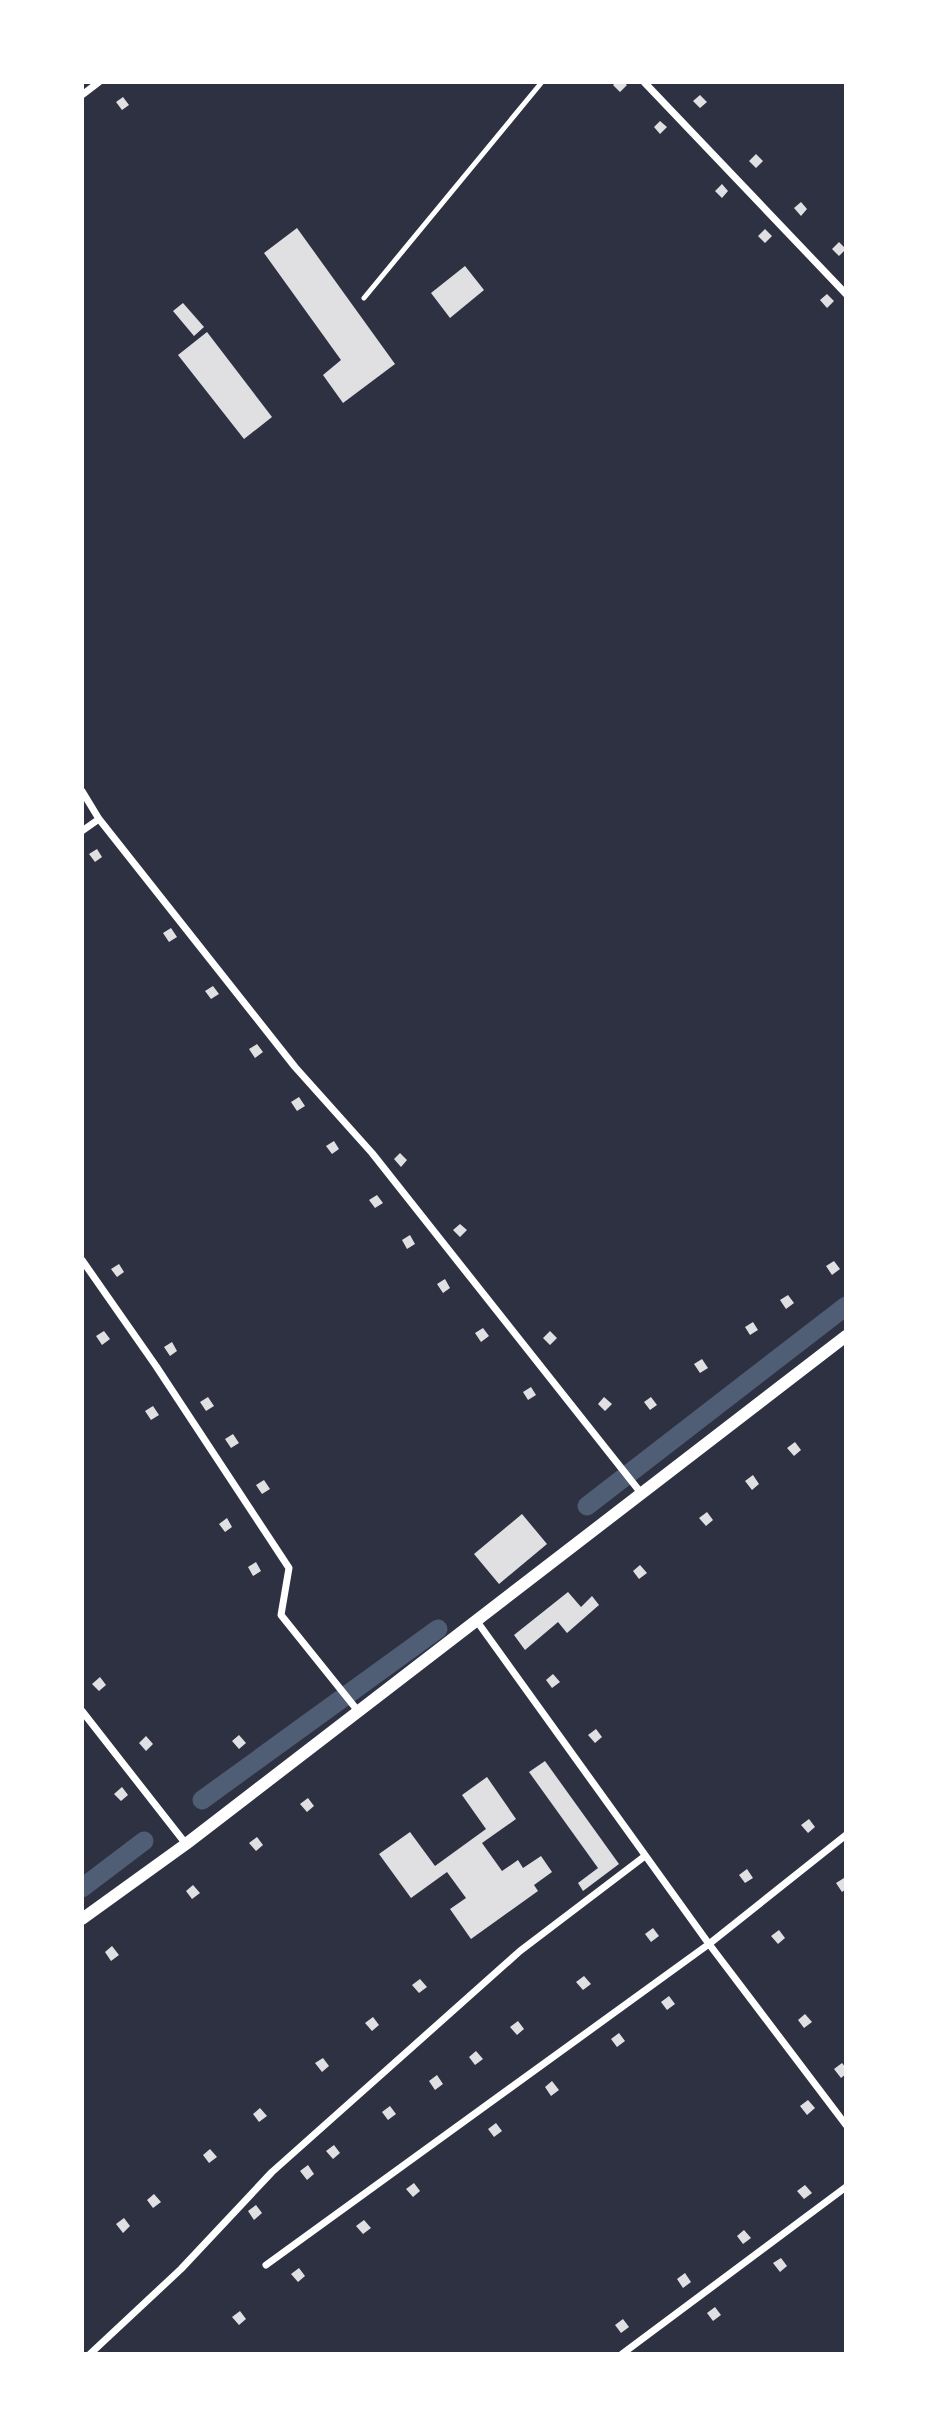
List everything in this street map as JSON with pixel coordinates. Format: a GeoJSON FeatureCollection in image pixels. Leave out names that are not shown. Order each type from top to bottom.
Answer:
{"type":"FeatureCollection","features":[{"type":"Feature","properties":{"kind":"street"},"geometry":{"type":"LineString","coordinates":[[82,95],[99,82]]}},
{"type":"Feature","properties":{"kind":"street"},"geometry":{"type":"LineString","coordinates":[[644,82],[846,294]]}},
{"type":"Feature","properties":{"kind":"street"},"geometry":{"type":"LineString","coordinates":[[82,791],[99,819],[295,1067],[372,1153],[641,1493]]}},
{"type":"Feature","properties":{"kind":"street"},"geometry":{"type":"LineString","coordinates":[[82,831],[99,819]]}},
{"type":"Feature","properties":{"kind":"street"},"geometry":{"type":"LineString","coordinates":[[82,1260],[156,1366],[289,1568],[281,1615],[358,1711]]}},
{"type":"Feature","properties":{"kind":"street"},"geometry":{"type":"LineString","coordinates":[[82,1919],[186,1844],[846,1336]]}},
{"type":"Feature","properties":{"kind":"street"},"geometry":{"type":"LineString","coordinates":[[476,1620],[709,1944],[846,2125]]}},
{"type":"Feature","properties":{"kind":"street"},"geometry":{"type":"LineString","coordinates":[[82,1711],[186,1844]]}},
{"type":"Feature","properties":{"kind":"street"},"geometry":{"type":"LineString","coordinates":[[266,2264],[709,1944],[846,1835]]}},
{"type":"Feature","properties":{"kind":"street"},"geometry":{"type":"LineString","coordinates":[[90,2354],[181,2269],[271,2172],[520,1951],[645,1856]]}},
{"type":"Feature","properties":{"kind":"street"},"geometry":{"type":"LineString","coordinates":[[622,2354],[846,2188]]}},
{"type":"Feature","properties":{"kind":"lane"},"geometry":{"type":"LineString","coordinates":[[364,298],[542,82]]}},
{"type":"Feature","properties":{"kind":"building"},"geometry":{"type":"Polygon","coordinates":[[[616,82],[627,85],[620,92],[613,85],[616,82]]]}},
{"type":"Feature","properties":{"kind":"building"},"geometry":{"type":"Polygon","coordinates":[[[700,95],[707,102],[700,108],[693,101],[700,95]]]}},
{"type":"Feature","properties":{"kind":"building"},"geometry":{"type":"Polygon","coordinates":[[[123,97],[129,105],[122,110],[116,102],[123,97]]]}},
{"type":"Feature","properties":{"kind":"building"},"geometry":{"type":"Polygon","coordinates":[[[660,121],[667,127],[660,134],[654,127],[660,121]]]}},
{"type":"Feature","properties":{"kind":"building"},"geometry":{"type":"Polygon","coordinates":[[[756,154],[763,161],[756,168],[749,161],[756,154]]]}},
{"type":"Feature","properties":{"kind":"building"},"geometry":{"type":"Polygon","coordinates":[[[722,184],[728,191],[722,198],[715,191],[722,184]]]}},
{"type":"Feature","properties":{"kind":"building"},"geometry":{"type":"Polygon","coordinates":[[[801,202],[807,209],[801,216],[794,208],[801,202]]]}},
{"type":"Feature","properties":{"kind":"building"},"geometry":{"type":"Polygon","coordinates":[[[297,228],[395,364],[343,403],[323,375],[341,360],[264,253],[297,228]]]}},
{"type":"Feature","properties":{"kind":"building"},"geometry":{"type":"Polygon","coordinates":[[[765,229],[772,236],[765,243],[758,236],[765,229]]]}},
{"type":"Feature","properties":{"kind":"building"},"geometry":{"type":"Polygon","coordinates":[[[839,242],[846,249],[839,256],[832,249],[839,242]]]}},
{"type":"Feature","properties":{"kind":"building"},"geometry":{"type":"Polygon","coordinates":[[[465,266],[484,290],[450,318],[431,293],[465,266]]]}},
{"type":"Feature","properties":{"kind":"building"},"geometry":{"type":"Polygon","coordinates":[[[827,294],[834,301],[827,308],[820,300],[827,294]]]}},
{"type":"Feature","properties":{"kind":"building"},"geometry":{"type":"Polygon","coordinates":[[[183,303],[204,327],[194,336],[173,311],[183,303]]]}},
{"type":"Feature","properties":{"kind":"building"},"geometry":{"type":"Polygon","coordinates":[[[207,332],[272,417],[244,439],[178,355],[207,332]]]}},
{"type":"Feature","properties":{"kind":"building"},"geometry":{"type":"Polygon","coordinates":[[[97,849],[102,857],[95,862],[89,854],[97,849]]]}},
{"type":"Feature","properties":{"kind":"building"},"geometry":{"type":"Polygon","coordinates":[[[171,928],[177,937],[169,942],[163,933],[171,928]]]}},
{"type":"Feature","properties":{"kind":"building"},"geometry":{"type":"Polygon","coordinates":[[[213,986],[219,994],[211,999],[205,991],[213,986]]]}},
{"type":"Feature","properties":{"kind":"building"},"geometry":{"type":"Polygon","coordinates":[[[257,1044],[263,1052],[255,1058],[249,1049],[257,1044]]]}},
{"type":"Feature","properties":{"kind":"building"},"geometry":{"type":"Polygon","coordinates":[[[299,1097],[305,1106],[297,1111],[291,1102],[299,1097]]]}},
{"type":"Feature","properties":{"kind":"building"},"geometry":{"type":"Polygon","coordinates":[[[334,1141],[339,1149],[332,1154],[326,1146],[334,1141]]]}},
{"type":"Feature","properties":{"kind":"building"},"geometry":{"type":"Polygon","coordinates":[[[400,1153],[407,1160],[401,1167],[394,1159],[400,1153]]]}},
{"type":"Feature","properties":{"kind":"building"},"geometry":{"type":"Polygon","coordinates":[[[377,1195],[383,1203],[375,1208],[369,1200],[377,1195]]]}},
{"type":"Feature","properties":{"kind":"building"},"geometry":{"type":"Polygon","coordinates":[[[460,1224],[467,1230],[460,1237],[453,1230],[460,1224]]]}},
{"type":"Feature","properties":{"kind":"building"},"geometry":{"type":"Polygon","coordinates":[[[410,1235],[415,1244],[407,1249],[402,1240],[410,1235]]]}},
{"type":"Feature","properties":{"kind":"building"},"geometry":{"type":"Polygon","coordinates":[[[834,1261],[840,1269],[832,1275],[826,1266],[834,1261]]]}},
{"type":"Feature","properties":{"kind":"building"},"geometry":{"type":"Polygon","coordinates":[[[119,1264],[124,1272],[117,1277],[111,1269],[119,1264]]]}},
{"type":"Feature","properties":{"kind":"building"},"geometry":{"type":"Polygon","coordinates":[[[445,1279],[450,1288],[443,1293],[437,1284],[445,1279]]]}},
{"type":"Feature","properties":{"kind":"building"},"geometry":{"type":"Polygon","coordinates":[[[788,1295],[794,1303],[786,1309],[780,1300],[788,1295]]]}},
{"type":"Feature","properties":{"kind":"building"},"geometry":{"type":"Polygon","coordinates":[[[753,1322],[758,1330],[750,1335],[745,1327],[753,1322]]]}},
{"type":"Feature","properties":{"kind":"building"},"geometry":{"type":"Polygon","coordinates":[[[483,1328],[489,1336],[481,1342],[475,1333],[483,1328]]]}},
{"type":"Feature","properties":{"kind":"building"},"geometry":{"type":"Polygon","coordinates":[[[104,1331],[110,1339],[102,1345],[96,1336],[104,1331]]]}},
{"type":"Feature","properties":{"kind":"building"},"geometry":{"type":"Polygon","coordinates":[[[550,1331],[557,1338],[550,1345],[543,1338],[550,1331]]]}},
{"type":"Feature","properties":{"kind":"building"},"geometry":{"type":"Polygon","coordinates":[[[172,1342],[177,1351],[170,1356],[164,1347],[172,1342]]]}},
{"type":"Feature","properties":{"kind":"building"},"geometry":{"type":"Polygon","coordinates":[[[702,1359],[708,1368],[700,1373],[694,1364],[702,1359]]]}},
{"type":"Feature","properties":{"kind":"building"},"geometry":{"type":"Polygon","coordinates":[[[531,1387],[536,1395],[528,1400],[523,1392],[531,1387]]]}},
{"type":"Feature","properties":{"kind":"building"},"geometry":{"type":"Polygon","coordinates":[[[208,1397],[214,1406],[206,1411],[200,1402],[208,1397]]]}},
{"type":"Feature","properties":{"kind":"building"},"geometry":{"type":"Polygon","coordinates":[[[604,1397],[612,1404],[605,1411],[598,1404],[604,1397]]]}},
{"type":"Feature","properties":{"kind":"building"},"geometry":{"type":"Polygon","coordinates":[[[651,1397],[657,1405],[650,1410],[644,1402],[651,1397]]]}},
{"type":"Feature","properties":{"kind":"building"},"geometry":{"type":"Polygon","coordinates":[[[153,1406],[159,1415],[151,1420],[145,1411],[153,1406]]]}},
{"type":"Feature","properties":{"kind":"building"},"geometry":{"type":"Polygon","coordinates":[[[233,1434],[239,1443],[231,1448],[225,1439],[233,1434]]]}},
{"type":"Feature","properties":{"kind":"building"},"geometry":{"type":"Polygon","coordinates":[[[795,1442],[801,1450],[794,1456],[787,1448],[795,1442]]]}},
{"type":"Feature","properties":{"kind":"building"},"geometry":{"type":"Polygon","coordinates":[[[753,1475],[759,1484],[752,1490],[745,1481],[753,1475]]]}},
{"type":"Feature","properties":{"kind":"building"},"geometry":{"type":"Polygon","coordinates":[[[264,1480],[270,1489],[262,1494],[256,1485],[264,1480]]]}},
{"type":"Feature","properties":{"kind":"building"},"geometry":{"type":"Polygon","coordinates":[[[707,1512],[713,1520],[706,1526],[699,1518],[707,1512]]]}},
{"type":"Feature","properties":{"kind":"building"},"geometry":{"type":"Polygon","coordinates":[[[522,1514],[547,1544],[499,1584],[474,1554],[522,1514]]]}},
{"type":"Feature","properties":{"kind":"building"},"geometry":{"type":"Polygon","coordinates":[[[227,1518],[232,1527],[225,1532],[219,1524],[227,1518]]]}},
{"type":"Feature","properties":{"kind":"building"},"geometry":{"type":"Polygon","coordinates":[[[256,1562],[261,1571],[253,1576],[248,1567],[256,1562]]]}},
{"type":"Feature","properties":{"kind":"building"},"geometry":{"type":"Polygon","coordinates":[[[640,1565],[647,1573],[639,1579],[633,1571],[640,1565]]]}},
{"type":"Feature","properties":{"kind":"building"},"geometry":{"type":"Polygon","coordinates":[[[568,1592],[581,1607],[592,1596],[599,1605],[567,1633],[558,1622],[525,1650],[514,1635],[568,1592]]]}},
{"type":"Feature","properties":{"kind":"building"},"geometry":{"type":"Polygon","coordinates":[[[553,1674],[560,1682],[552,1688],[546,1680],[553,1674]]]}},
{"type":"Feature","properties":{"kind":"building"},"geometry":{"type":"Polygon","coordinates":[[[100,1677],[106,1685],[99,1691],[92,1684],[100,1677]]]}},
{"type":"Feature","properties":{"kind":"building"},"geometry":{"type":"Polygon","coordinates":[[[596,1729],[602,1737],[595,1743],[588,1735],[596,1729]]]}},
{"type":"Feature","properties":{"kind":"building"},"geometry":{"type":"Polygon","coordinates":[[[239,1735],[246,1743],[239,1749],[232,1741],[239,1735]]]}},
{"type":"Feature","properties":{"kind":"building"},"geometry":{"type":"Polygon","coordinates":[[[146,1736],[153,1744],[146,1751],[139,1743],[146,1736]]]}},
{"type":"Feature","properties":{"kind":"building"},"geometry":{"type":"Polygon","coordinates":[[[545,1761],[619,1864],[583,1891],[578,1883],[598,1868],[529,1772],[545,1761]]]}},
{"type":"Feature","properties":{"kind":"building"},"geometry":{"type":"Polygon","coordinates":[[[487,1777],[516,1819],[482,1843],[502,1871],[518,1860],[523,1868],[541,1856],[552,1872],[534,1885],[538,1891],[471,1939],[450,1909],[466,1898],[447,1872],[411,1898],[379,1854],[410,1832],[435,1866],[486,1829],[462,1795],[487,1777]]]}},
{"type":"Feature","properties":{"kind":"building"},"geometry":{"type":"Polygon","coordinates":[[[122,1787],[128,1795],[121,1801],[114,1794],[122,1787]]]}},
{"type":"Feature","properties":{"kind":"building"},"geometry":{"type":"Polygon","coordinates":[[[308,1798],[314,1806],[307,1812],[300,1804],[308,1798]]]}},
{"type":"Feature","properties":{"kind":"building"},"geometry":{"type":"Polygon","coordinates":[[[809,1819],[815,1827],[808,1833],[801,1825],[809,1819]]]}},
{"type":"Feature","properties":{"kind":"building"},"geometry":{"type":"Polygon","coordinates":[[[257,1837],[263,1845],[256,1851],[249,1843],[257,1837]]]}},
{"type":"Feature","properties":{"kind":"building"},"geometry":{"type":"Polygon","coordinates":[[[747,1869],[753,1878],[745,1883],[739,1875],[747,1869]]]}},
{"type":"Feature","properties":{"kind":"building"},"geometry":{"type":"Polygon","coordinates":[[[844,1878],[846,1889],[842,1892],[836,1883],[844,1878]]]}},
{"type":"Feature","properties":{"kind":"building"},"geometry":{"type":"Polygon","coordinates":[[[193,1885],[200,1893],[192,1899],[186,1891],[193,1885]]]}},
{"type":"Feature","properties":{"kind":"building"},"geometry":{"type":"Polygon","coordinates":[[[653,1928],[659,1936],[651,1942],[645,1934],[653,1928]]]}},
{"type":"Feature","properties":{"kind":"building"},"geometry":{"type":"Polygon","coordinates":[[[779,1930],[785,1938],[778,1944],[771,1936],[779,1930]]]}},
{"type":"Feature","properties":{"kind":"building"},"geometry":{"type":"Polygon","coordinates":[[[112,1946],[119,1955],[111,1961],[105,1952],[112,1946]]]}},
{"type":"Feature","properties":{"kind":"building"},"geometry":{"type":"Polygon","coordinates":[[[584,1976],[591,1984],[583,1990],[576,1982],[584,1976]]]}},
{"type":"Feature","properties":{"kind":"building"},"geometry":{"type":"Polygon","coordinates":[[[420,1979],[427,1987],[419,1993],[412,1985],[420,1979]]]}},
{"type":"Feature","properties":{"kind":"building"},"geometry":{"type":"Polygon","coordinates":[[[669,1996],[675,2004],[667,2010],[661,2002],[669,1996]]]}},
{"type":"Feature","properties":{"kind":"building"},"geometry":{"type":"Polygon","coordinates":[[[805,2014],[812,2022],[804,2028],[798,2020],[805,2014]]]}},
{"type":"Feature","properties":{"kind":"building"},"geometry":{"type":"Polygon","coordinates":[[[373,2017],[379,2025],[372,2031],[365,2023],[373,2017]]]}},
{"type":"Feature","properties":{"kind":"building"},"geometry":{"type":"Polygon","coordinates":[[[518,2021],[524,2029],[517,2035],[510,2027],[518,2021]]]}},
{"type":"Feature","properties":{"kind":"building"},"geometry":{"type":"Polygon","coordinates":[[[619,2033],[625,2041],[617,2047],[611,2039],[619,2033]]]}},
{"type":"Feature","properties":{"kind":"building"},"geometry":{"type":"Polygon","coordinates":[[[476,2051],[483,2059],[475,2065],[469,2057],[476,2051]]]}},
{"type":"Feature","properties":{"kind":"building"},"geometry":{"type":"Polygon","coordinates":[[[323,2058],[329,2066],[322,2072],[315,2063],[323,2058]]]}},
{"type":"Feature","properties":{"kind":"building"},"geometry":{"type":"Polygon","coordinates":[[[842,2063],[846,2074],[841,2078],[834,2069],[842,2063]]]}},
{"type":"Feature","properties":{"kind":"building"},"geometry":{"type":"Polygon","coordinates":[[[437,2075],[443,2084],[435,2090],[429,2081],[437,2075]]]}},
{"type":"Feature","properties":{"kind":"building"},"geometry":{"type":"Polygon","coordinates":[[[552,2081],[559,2090],[551,2096],[545,2087],[552,2081]]]}},
{"type":"Feature","properties":{"kind":"building"},"geometry":{"type":"Polygon","coordinates":[[[808,2100],[815,2108],[807,2115],[800,2106],[808,2100]]]}},
{"type":"Feature","properties":{"kind":"building"},"geometry":{"type":"Polygon","coordinates":[[[390,2106],[396,2114],[388,2120],[382,2112],[390,2106]]]}},
{"type":"Feature","properties":{"kind":"building"},"geometry":{"type":"Polygon","coordinates":[[[260,2108],[267,2116],[259,2122],[253,2114],[260,2108]]]}},
{"type":"Feature","properties":{"kind":"building"},"geometry":{"type":"Polygon","coordinates":[[[496,2123],[502,2131],[494,2137],[488,2129],[496,2123]]]}},
{"type":"Feature","properties":{"kind":"building"},"geometry":{"type":"Polygon","coordinates":[[[334,2145],[340,2153],[333,2159],[326,2151],[334,2145]]]}},
{"type":"Feature","properties":{"kind":"building"},"geometry":{"type":"Polygon","coordinates":[[[210,2149],[217,2157],[209,2163],[203,2155],[210,2149]]]}},
{"type":"Feature","properties":{"kind":"building"},"geometry":{"type":"Polygon","coordinates":[[[308,2165],[314,2174],[307,2180],[300,2171],[308,2165]]]}},
{"type":"Feature","properties":{"kind":"building"},"geometry":{"type":"Polygon","coordinates":[[[414,2183],[420,2191],[413,2197],[406,2189],[414,2183]]]}},
{"type":"Feature","properties":{"kind":"building"},"geometry":{"type":"Polygon","coordinates":[[[805,2185],[812,2193],[804,2199],[797,2191],[805,2185]]]}},
{"type":"Feature","properties":{"kind":"building"},"geometry":{"type":"Polygon","coordinates":[[[154,2194],[161,2202],[153,2208],[147,2200],[154,2194]]]}},
{"type":"Feature","properties":{"kind":"building"},"geometry":{"type":"Polygon","coordinates":[[[256,2205],[262,2213],[254,2220],[248,2211],[256,2205]]]}},
{"type":"Feature","properties":{"kind":"building"},"geometry":{"type":"Polygon","coordinates":[[[124,2218],[130,2226],[123,2233],[116,2224],[124,2218]]]}},
{"type":"Feature","properties":{"kind":"building"},"geometry":{"type":"Polygon","coordinates":[[[364,2220],[371,2228],[363,2234],[356,2226],[364,2220]]]}},
{"type":"Feature","properties":{"kind":"building"},"geometry":{"type":"Polygon","coordinates":[[[744,2230],[751,2238],[743,2244],[737,2236],[744,2230]]]}},
{"type":"Feature","properties":{"kind":"building"},"geometry":{"type":"Polygon","coordinates":[[[781,2258],[787,2266],[780,2272],[773,2263],[781,2258]]]}},
{"type":"Feature","properties":{"kind":"building"},"geometry":{"type":"Polygon","coordinates":[[[299,2268],[305,2276],[298,2282],[291,2274],[299,2268]]]}},
{"type":"Feature","properties":{"kind":"building"},"geometry":{"type":"Polygon","coordinates":[[[685,2273],[691,2282],[683,2288],[677,2279],[685,2273]]]}},
{"type":"Feature","properties":{"kind":"building"},"geometry":{"type":"Polygon","coordinates":[[[715,2307],[721,2315],[713,2321],[707,2313],[715,2307]]]}},
{"type":"Feature","properties":{"kind":"building"},"geometry":{"type":"Polygon","coordinates":[[[240,2311],[246,2319],[239,2325],[232,2317],[240,2311]]]}},
{"type":"Feature","properties":{"kind":"building"},"geometry":{"type":"Polygon","coordinates":[[[623,2319],[629,2327],[621,2333],[615,2325],[623,2319]]]}},
{"type":"Feature","properties":{"kind":"waterway"},"geometry":{"type":"LineString","coordinates":[[587,1506],[846,1306]]}},
{"type":"Feature","properties":{"kind":"waterway"},"geometry":{"type":"LineString","coordinates":[[202,1800],[438,1629]]}},
{"type":"Feature","properties":{"kind":"waterway"},"geometry":{"type":"LineString","coordinates":[[82,1888],[144,1841]]}}]}
